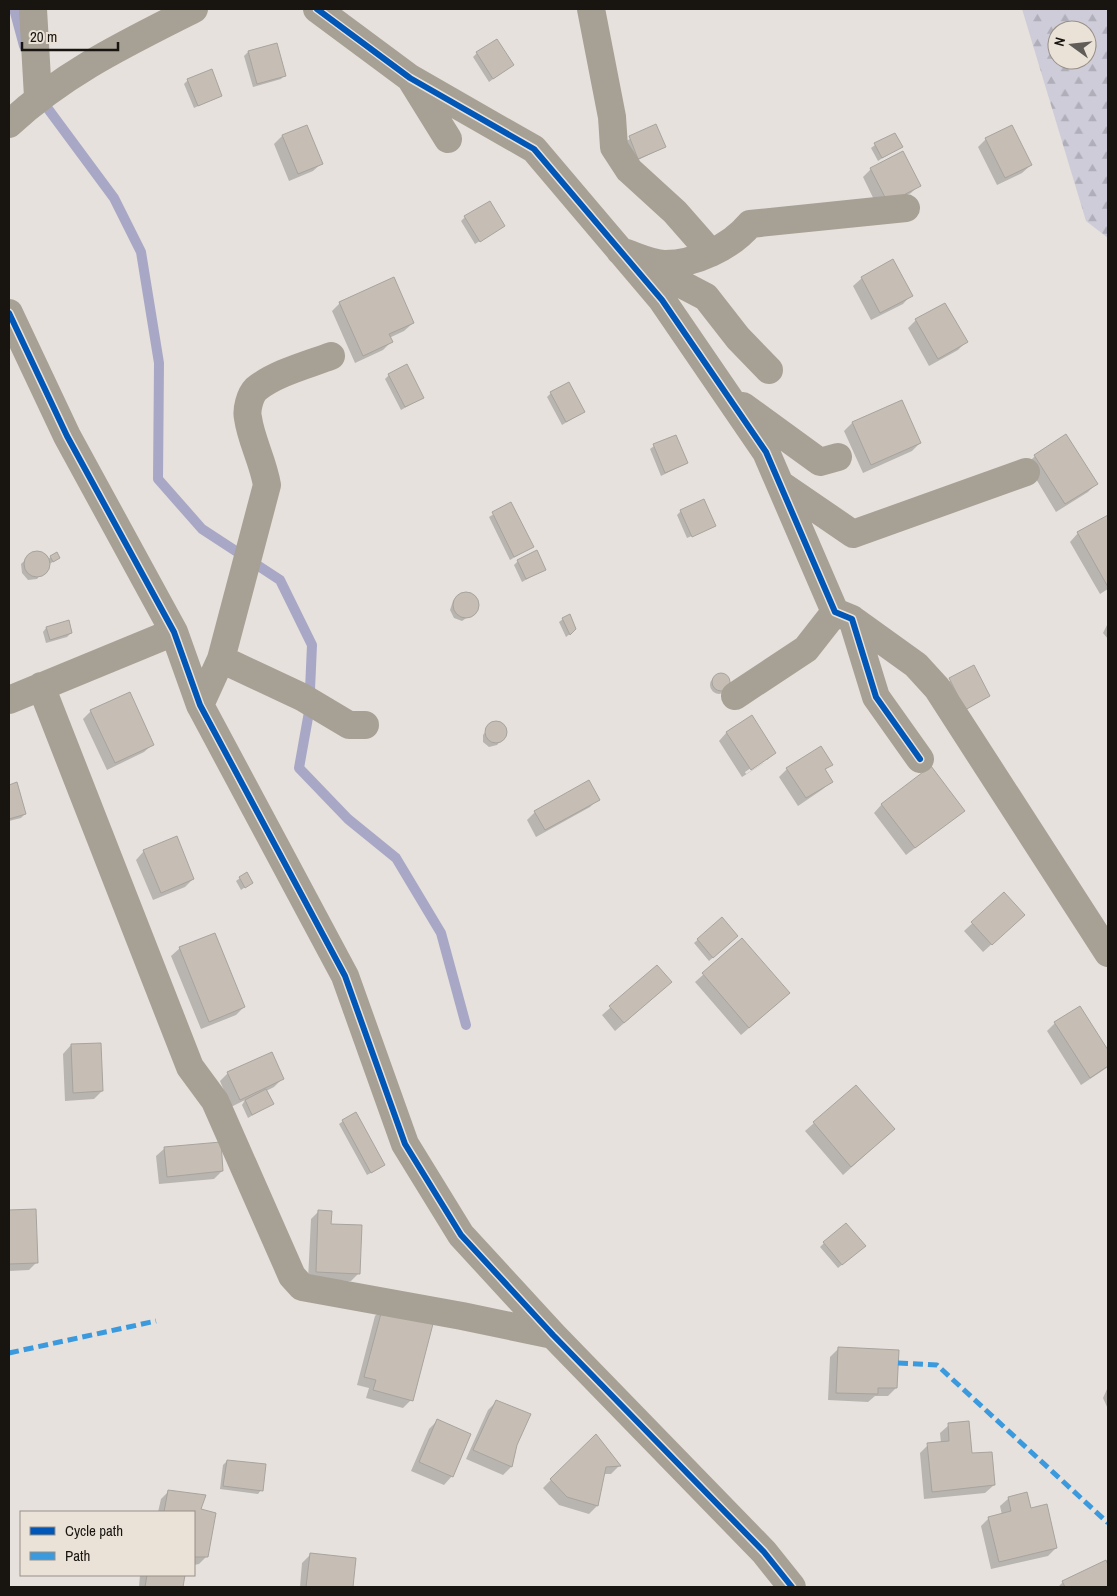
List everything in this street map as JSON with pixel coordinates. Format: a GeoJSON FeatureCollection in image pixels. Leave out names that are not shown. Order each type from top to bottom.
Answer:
{"type":"FeatureCollection","features":[{"type":"Feature","properties":{"kind":"street"},"geometry":{"type":"LineString","coordinates":[[33,9],[38,97]]}},
{"type":"Feature","properties":{"kind":"street"},"geometry":{"type":"LineString","coordinates":[[9,124],[38,97],[111,50],[194,9]]}},
{"type":"Feature","properties":{"kind":"street"},"geometry":{"type":"LineString","coordinates":[[591,9],[612,116],[614,147],[629,170],[675,212],[711,252]]}},
{"type":"Feature","properties":{"kind":"street"},"geometry":{"type":"LineString","coordinates":[[324,10],[410,78],[534,149],[662,300],[766,452],[844,616],[876,697],[920,759]]}},
{"type":"Feature","properties":{"kind":"street"},"geometry":{"type":"LineString","coordinates":[[410,78],[448,139]]}},
{"type":"Feature","properties":{"kind":"street"},"geometry":{"type":"LineString","coordinates":[[620,251],[664,264],[695,259],[711,252],[740,236],[750,224],[906,208]]}},
{"type":"Feature","properties":{"kind":"street"},"geometry":{"type":"LineString","coordinates":[[620,251],[706,297],[738,338],[769,370]]}},
{"type":"Feature","properties":{"kind":"street"},"geometry":{"type":"LineString","coordinates":[[9,313],[67,436],[174,632],[200,705],[345,976],[405,1144],[461,1235],[553,1335],[764,1552],[792,1587]]}},
{"type":"Feature","properties":{"kind":"street"},"geometry":{"type":"LineString","coordinates":[[200,705],[221,659],[267,485],[264,465],[247,417],[249,404],[255,390],[269,381],[331,356]]}},
{"type":"Feature","properties":{"kind":"street"},"geometry":{"type":"LineString","coordinates":[[729,397],[820,462],[838,457]]}},
{"type":"Feature","properties":{"kind":"street"},"geometry":{"type":"LineString","coordinates":[[780,484],[852,534],[1026,472]]}},
{"type":"Feature","properties":{"kind":"street"},"geometry":{"type":"LineString","coordinates":[[735,696],[806,649],[844,616]]}},
{"type":"Feature","properties":{"kind":"street"},"geometry":{"type":"LineString","coordinates":[[844,616],[916,665],[937,688],[1108,953]]}},
{"type":"Feature","properties":{"kind":"street"},"geometry":{"type":"LineString","coordinates":[[9,700],[174,632]]}},
{"type":"Feature","properties":{"kind":"street"},"geometry":{"type":"LineString","coordinates":[[221,659],[302,697],[349,725],[366,725]]}},
{"type":"Feature","properties":{"kind":"street"},"geometry":{"type":"LineString","coordinates":[[40,686],[190,1067],[214,1101],[292,1276],[302,1288],[462,1316],[553,1335]]}},
{"type":"Feature","properties":{"kind":"green space"},"geometry":{"type":"Polygon","coordinates":[[[1022,9],[1108,9],[1108,238],[1086,221],[1022,9]]]}},
{"type":"Feature","properties":{"kind":"building"},"geometry":{"type":"Polygon","coordinates":[[[497,39],[514,65],[493,79],[476,52],[497,39]]]}},
{"type":"Feature","properties":{"kind":"building"},"geometry":{"type":"Polygon","coordinates":[[[277,43],[286,76],[257,84],[248,51],[277,43]]]}},
{"type":"Feature","properties":{"kind":"building"},"geometry":{"type":"Polygon","coordinates":[[[212,69],[222,96],[198,106],[187,79],[212,69]]]}},
{"type":"Feature","properties":{"kind":"building"},"geometry":{"type":"Polygon","coordinates":[[[656,124],[666,147],[638,159],[629,136],[656,124]]]}},
{"type":"Feature","properties":{"kind":"building"},"geometry":{"type":"Polygon","coordinates":[[[307,125],[323,164],[298,174],[282,135],[307,125]]]}},
{"type":"Feature","properties":{"kind":"building"},"geometry":{"type":"Polygon","coordinates":[[[1012,125],[1032,165],[1005,178],[985,138],[1012,125]]]}},
{"type":"Feature","properties":{"kind":"building"},"geometry":{"type":"Polygon","coordinates":[[[895,133],[903,147],[882,158],[874,143],[895,133]]]}},
{"type":"Feature","properties":{"kind":"building"},"geometry":{"type":"Polygon","coordinates":[[[903,151],[921,186],[888,203],[870,168],[903,151]]]}},
{"type":"Feature","properties":{"kind":"building"},"geometry":{"type":"Polygon","coordinates":[[[490,201],[505,226],[480,242],[464,216],[490,201]]]}},
{"type":"Feature","properties":{"kind":"building"},"geometry":{"type":"Polygon","coordinates":[[[893,259],[913,296],[880,313],[861,277],[893,259]]]}},
{"type":"Feature","properties":{"kind":"building"},"geometry":{"type":"Polygon","coordinates":[[[394,277],[414,323],[389,334],[393,342],[363,356],[339,302],[394,277]]]}},
{"type":"Feature","properties":{"kind":"building"},"geometry":{"type":"Polygon","coordinates":[[[945,303],[968,342],[938,359],[915,319],[945,303]]]}},
{"type":"Feature","properties":{"kind":"building"},"geometry":{"type":"Polygon","coordinates":[[[407,364],[424,398],[405,407],[388,374],[407,364]]]}},
{"type":"Feature","properties":{"kind":"building"},"geometry":{"type":"Polygon","coordinates":[[[569,382],[585,412],[566,422],[550,392],[569,382]]]}},
{"type":"Feature","properties":{"kind":"building"},"geometry":{"type":"Polygon","coordinates":[[[902,400],[921,443],[871,465],[852,422],[902,400]]]}},
{"type":"Feature","properties":{"kind":"building"},"geometry":{"type":"Polygon","coordinates":[[[1066,434],[1098,484],[1065,504],[1034,455],[1066,434]]]}},
{"type":"Feature","properties":{"kind":"building"},"geometry":{"type":"Polygon","coordinates":[[[676,435],[688,463],[665,473],[653,444],[676,435]]]}},
{"type":"Feature","properties":{"kind":"building"},"geometry":{"type":"Polygon","coordinates":[[[704,499],[716,526],[692,537],[680,510],[704,499]]]}},
{"type":"Feature","properties":{"kind":"building"},"geometry":{"type":"Polygon","coordinates":[[[511,502],[534,547],[514,557],[492,512],[511,502]]]}},
{"type":"Feature","properties":{"kind":"building"},"geometry":{"type":"Polygon","coordinates":[[[1108,515],[1108,587],[1077,532],[1108,515]]]}},
{"type":"Feature","properties":{"kind":"building"},"geometry":{"type":"Polygon","coordinates":[[[537,550],[546,570],[526,579],[517,560],[537,550]]]}},
{"type":"Feature","properties":{"kind":"building"},"geometry":{"type":"Polygon","coordinates":[[[37,551],[46,555],[50,564],[46,573],[37,577],[28,573],[24,564],[28,555],[37,551]]]}},
{"type":"Feature","properties":{"kind":"building"},"geometry":{"type":"Polygon","coordinates":[[[57,552],[60,558],[53,562],[50,556],[57,552]]]}},
{"type":"Feature","properties":{"kind":"building"},"geometry":{"type":"Polygon","coordinates":[[[466,592],[475,596],[479,605],[475,614],[466,618],[457,614],[453,605],[457,596],[466,592]]]}},
{"type":"Feature","properties":{"kind":"building"},"geometry":{"type":"Polygon","coordinates":[[[570,614],[576,629],[570,635],[562,618],[570,614]]]}},
{"type":"Feature","properties":{"kind":"building"},"geometry":{"type":"Polygon","coordinates":[[[69,620],[72,633],[50,640],[46,627],[69,620]]]}},
{"type":"Feature","properties":{"kind":"building"},"geometry":{"type":"Polygon","coordinates":[[[974,665],[990,696],[965,710],[949,678],[974,665]]]}},
{"type":"Feature","properties":{"kind":"building"},"geometry":{"type":"Polygon","coordinates":[[[721,673],[727,676],[730,682],[727,688],[721,691],[715,688],[712,682],[715,676],[721,673]]]}},
{"type":"Feature","properties":{"kind":"building"},"geometry":{"type":"Polygon","coordinates":[[[130,692],[154,745],[115,763],[90,710],[130,692]]]}},
{"type":"Feature","properties":{"kind":"building"},"geometry":{"type":"Polygon","coordinates":[[[752,715],[776,753],[751,770],[726,732],[752,715]]]}},
{"type":"Feature","properties":{"kind":"building"},"geometry":{"type":"Polygon","coordinates":[[[496,721],[504,724],[507,732],[504,740],[496,743],[488,740],[485,732],[488,724],[496,721]]]}},
{"type":"Feature","properties":{"kind":"building"},"geometry":{"type":"Polygon","coordinates":[[[821,746],[833,765],[825,769],[833,782],[806,798],[786,768],[821,746]]]}},
{"type":"Feature","properties":{"kind":"building"},"geometry":{"type":"Polygon","coordinates":[[[931,766],[965,811],[915,848],[881,804],[931,766]]]}},
{"type":"Feature","properties":{"kind":"building"},"geometry":{"type":"Polygon","coordinates":[[[589,780],[600,800],[545,830],[534,811],[589,780]]]}},
{"type":"Feature","properties":{"kind":"building"},"geometry":{"type":"Polygon","coordinates":[[[17,782],[26,814],[9,819],[9,785],[17,782]]]}},
{"type":"Feature","properties":{"kind":"building"},"geometry":{"type":"Polygon","coordinates":[[[177,836],[194,879],[161,893],[143,850],[177,836]]]}},
{"type":"Feature","properties":{"kind":"building"},"geometry":{"type":"Polygon","coordinates":[[[247,872],[253,883],[245,888],[239,877],[247,872]]]}},
{"type":"Feature","properties":{"kind":"building"},"geometry":{"type":"Polygon","coordinates":[[[1004,892],[1025,915],[992,945],[971,922],[1004,892]]]}},
{"type":"Feature","properties":{"kind":"building"},"geometry":{"type":"Polygon","coordinates":[[[722,917],[738,936],[713,958],[697,939],[722,917]]]}},
{"type":"Feature","properties":{"kind":"building"},"geometry":{"type":"Polygon","coordinates":[[[215,933],[245,1007],[209,1022],[179,947],[215,933]]]}},
{"type":"Feature","properties":{"kind":"building"},"geometry":{"type":"Polygon","coordinates":[[[742,938],[790,993],[749,1028],[702,973],[742,938]]]}},
{"type":"Feature","properties":{"kind":"building"},"geometry":{"type":"Polygon","coordinates":[[[657,965],[672,982],[624,1023],[609,1006],[657,965]]]}},
{"type":"Feature","properties":{"kind":"building"},"geometry":{"type":"Polygon","coordinates":[[[1080,1006],[1108,1050],[1108,1066],[1090,1078],[1054,1022],[1080,1006]]]}},
{"type":"Feature","properties":{"kind":"building"},"geometry":{"type":"Polygon","coordinates":[[[101,1043],[103,1091],[73,1093],[71,1044],[101,1043]]]}},
{"type":"Feature","properties":{"kind":"building"},"geometry":{"type":"Polygon","coordinates":[[[272,1052],[284,1079],[240,1100],[227,1072],[272,1052]]]}},
{"type":"Feature","properties":{"kind":"building"},"geometry":{"type":"Polygon","coordinates":[[[856,1085],[895,1129],[851,1167],[813,1122],[856,1085]]]}},
{"type":"Feature","properties":{"kind":"building"},"geometry":{"type":"Polygon","coordinates":[[[266,1089],[274,1104],[252,1115],[245,1100],[266,1089]]]}},
{"type":"Feature","properties":{"kind":"building"},"geometry":{"type":"Polygon","coordinates":[[[356,1112],[385,1165],[371,1173],[342,1120],[356,1112]]]}},
{"type":"Feature","properties":{"kind":"building"},"geometry":{"type":"Polygon","coordinates":[[[221,1142],[223,1171],[167,1177],[164,1147],[221,1142]]]}},
{"type":"Feature","properties":{"kind":"building"},"geometry":{"type":"Polygon","coordinates":[[[36,1209],[38,1263],[9,1264],[9,1210],[36,1209]]]}},
{"type":"Feature","properties":{"kind":"building"},"geometry":{"type":"Polygon","coordinates":[[[318,1210],[332,1211],[331,1224],[362,1225],[360,1274],[316,1272],[318,1210]]]}},
{"type":"Feature","properties":{"kind":"building"},"geometry":{"type":"Polygon","coordinates":[[[846,1223],[866,1246],[842,1265],[823,1242],[846,1223]]]}},
{"type":"Feature","properties":{"kind":"building"},"geometry":{"type":"Polygon","coordinates":[[[383,1306],[434,1320],[413,1401],[373,1390],[376,1380],[364,1377],[383,1306]]]}},
{"type":"Feature","properties":{"kind":"building"},"geometry":{"type":"Polygon","coordinates":[[[838,1347],[899,1350],[897,1388],[878,1388],[878,1394],[836,1393],[838,1347]]]}},
{"type":"Feature","properties":{"kind":"building"},"geometry":{"type":"Polygon","coordinates":[[[496,1400],[531,1414],[517,1445],[512,1467],[473,1450],[496,1400]]]}},
{"type":"Feature","properties":{"kind":"building"},"geometry":{"type":"Polygon","coordinates":[[[437,1419],[471,1434],[453,1477],[419,1462],[437,1419]]]}},
{"type":"Feature","properties":{"kind":"building"},"geometry":{"type":"Polygon","coordinates":[[[969,1421],[972,1453],[992,1452],[995,1485],[932,1492],[927,1443],[949,1441],[948,1423],[969,1421]]]}},
{"type":"Feature","properties":{"kind":"building"},"geometry":{"type":"Polygon","coordinates":[[[596,1434],[621,1466],[606,1467],[598,1506],[567,1497],[550,1479],[596,1434]]]}},
{"type":"Feature","properties":{"kind":"building"},"geometry":{"type":"Polygon","coordinates":[[[227,1460],[266,1464],[263,1491],[223,1486],[227,1460]]]}},
{"type":"Feature","properties":{"kind":"building"},"geometry":{"type":"Polygon","coordinates":[[[168,1490],[206,1495],[201,1509],[216,1513],[208,1557],[195,1557],[195,1511],[164,1511],[168,1490]]]}},
{"type":"Feature","properties":{"kind":"building"},"geometry":{"type":"Polygon","coordinates":[[[1027,1492],[1031,1508],[1047,1504],[1057,1548],[999,1562],[988,1517],[1011,1511],[1008,1497],[1027,1492]]]}},
{"type":"Feature","properties":{"kind":"building"},"geometry":{"type":"Polygon","coordinates":[[[310,1553],[356,1558],[353,1587],[306,1587],[310,1553]]]}},
{"type":"Feature","properties":{"kind":"building"},"geometry":{"type":"Polygon","coordinates":[[[1106,1560],[1108,1565],[1108,1587],[1065,1587],[1062,1581],[1106,1560]]]}},
{"type":"Feature","properties":{"kind":"building"},"geometry":{"type":"Polygon","coordinates":[[[147,1576],[185,1576],[183,1587],[145,1587],[147,1576]]]}},
{"type":"Feature","properties":{"kind":"waterway"},"geometry":{"type":"LineString","coordinates":[[14,9],[24,46]]}},
{"type":"Feature","properties":{"kind":"waterway"},"geometry":{"type":"LineString","coordinates":[[40,98],[114,198],[141,252],[159,363],[158,479],[202,529],[280,580],[312,645],[309,712],[299,768],[348,819],[396,858],[441,933],[466,1025]]}},
{"type":"Feature","properties":{"kind":"marked path"},"geometry":{"type":"LineString","coordinates":[[9,1353],[156,1321]]}},
{"type":"Feature","properties":{"kind":"marked path"},"geometry":{"type":"LineString","coordinates":[[898,1363],[937,1365],[1108,1523]]}},
{"type":"Feature","properties":{"kind":"cycle path"},"geometry":{"type":"LineString","coordinates":[[317,9],[410,78],[534,149],[662,300],[766,452],[835,612],[852,619],[876,697],[920,759]]}},
{"type":"Feature","properties":{"kind":"cycle path"},"geometry":{"type":"LineString","coordinates":[[9,313],[67,436],[174,632],[200,705],[345,976],[405,1144],[461,1235],[553,1335],[764,1552],[792,1587]]}}]}
